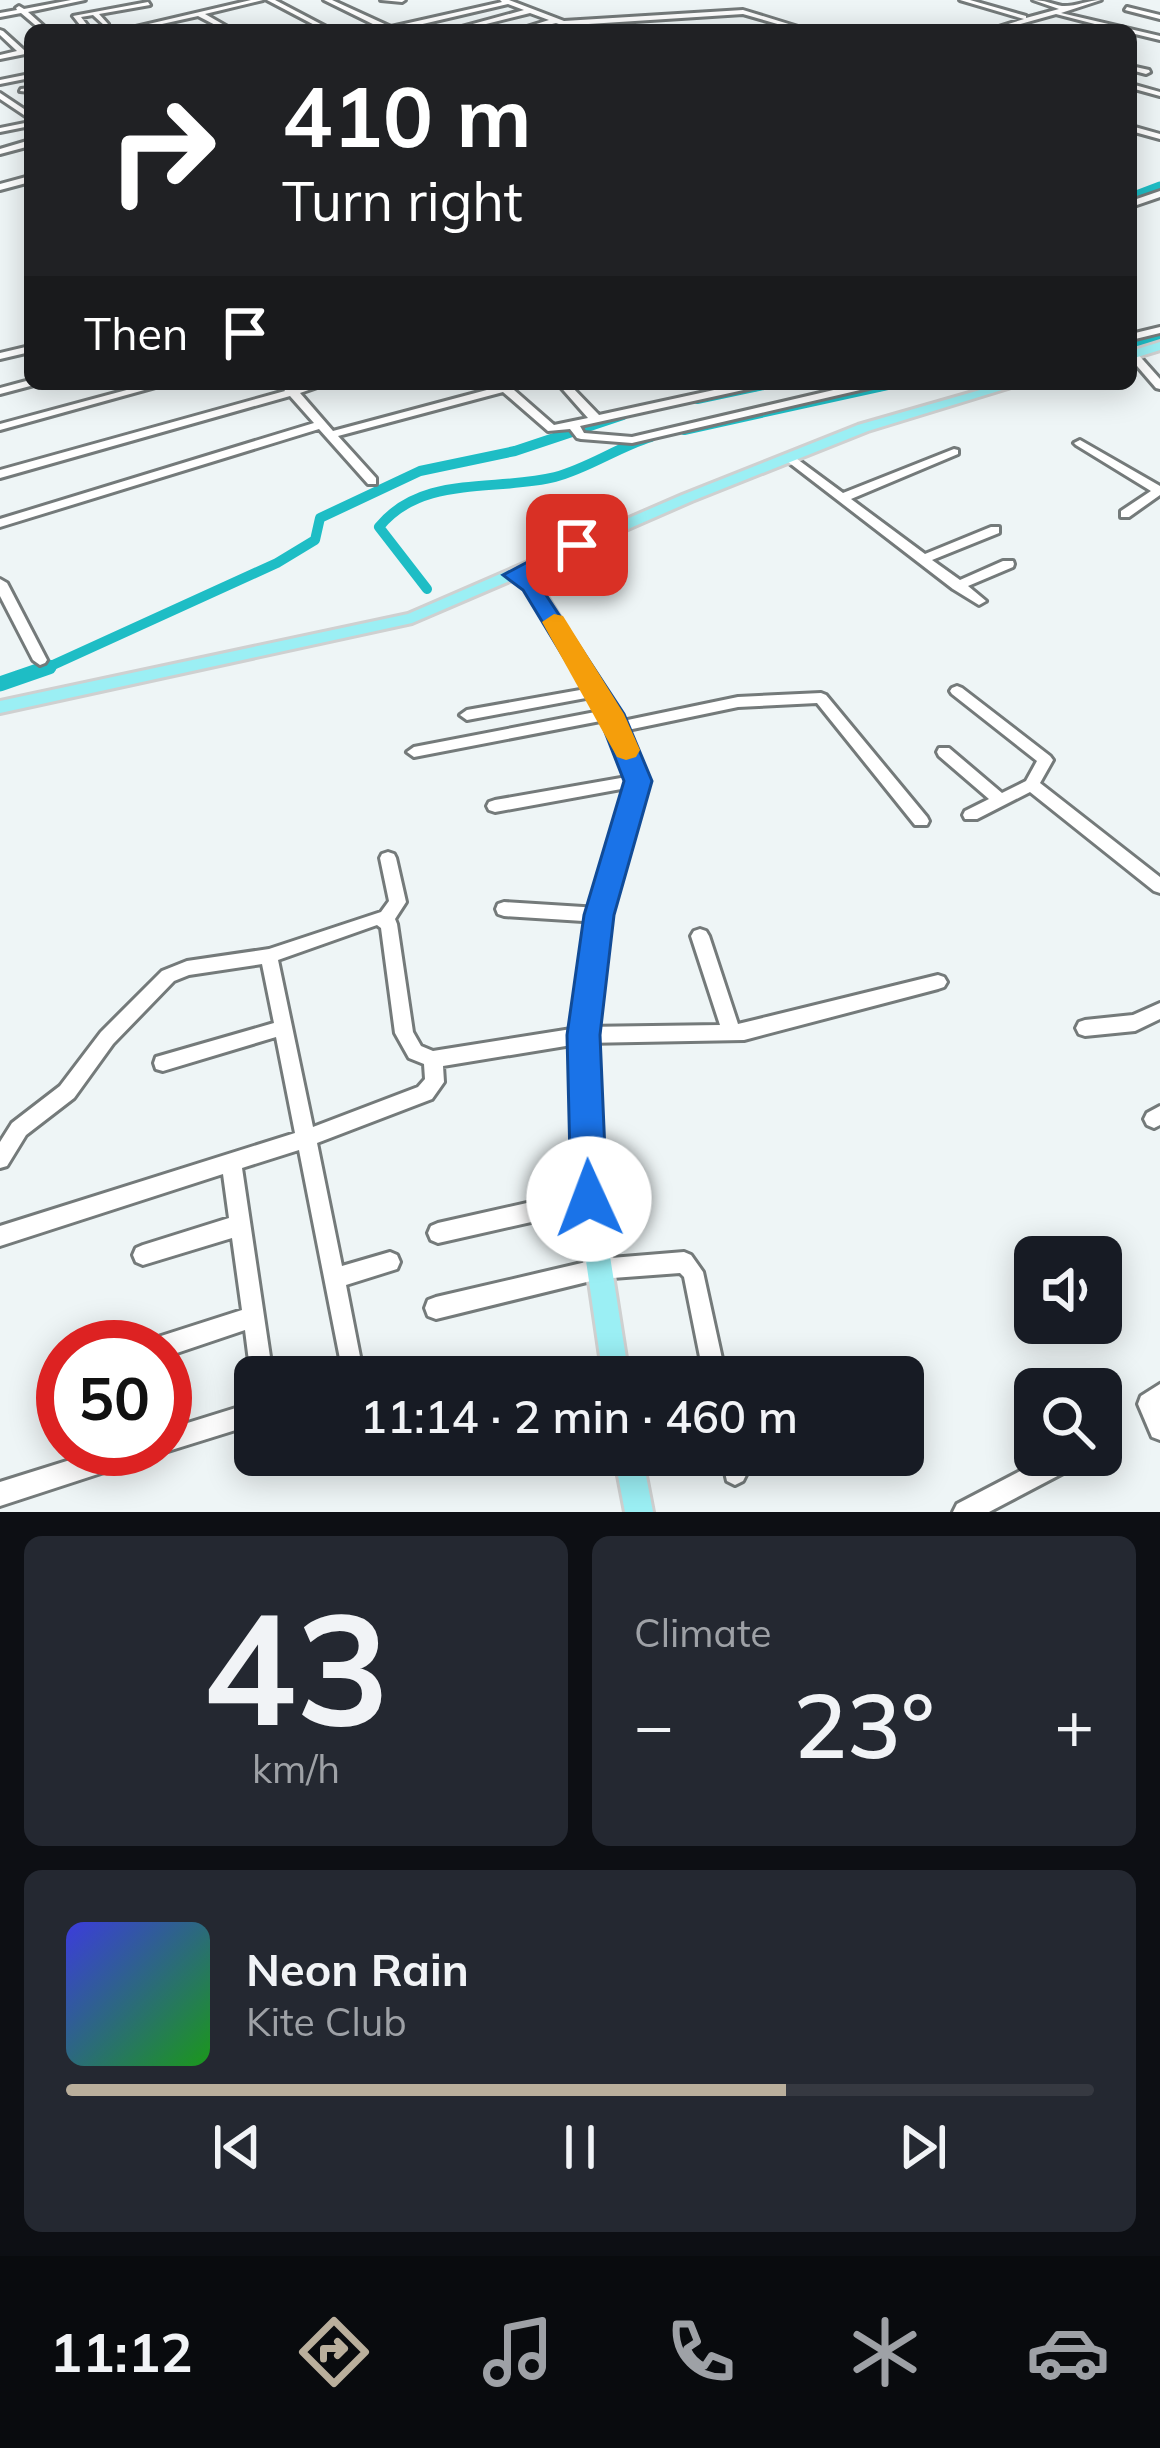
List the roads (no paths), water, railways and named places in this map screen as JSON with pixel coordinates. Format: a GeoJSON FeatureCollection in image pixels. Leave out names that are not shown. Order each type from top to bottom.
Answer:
{"type":"FeatureCollection","features":[{"type":"Feature","properties":{"kind":"main road"},"geometry":{"type":"LineString","coordinates":[[0,707],[412,618],[863,428],[993,390]]}},
{"type":"Feature","properties":{"kind":"main road"},"geometry":{"type":"LineString","coordinates":[[515,575],[532,585],[614,720],[638,781],[599,915],[584,1035],[589,1199],[613,1356]]}},
{"type":"Feature","properties":{"kind":"main road"},"geometry":{"type":"LineString","coordinates":[[632,1476],[639,1512]]}},
{"type":"Feature","properties":{"kind":"street"},"geometry":{"type":"LineString","coordinates":[[0,5],[27,0]]}},
{"type":"Feature","properties":{"kind":"street"},"geometry":{"type":"LineString","coordinates":[[0,15],[82,0]]}},
{"type":"Feature","properties":{"kind":"street"},"geometry":{"type":"LineString","coordinates":[[83,24],[70,10],[130,0]]}},
{"type":"Feature","properties":{"kind":"street"},"geometry":{"type":"LineString","coordinates":[[219,0],[229,6]]}},
{"type":"Feature","properties":{"kind":"street"},"geometry":{"type":"LineString","coordinates":[[154,24],[260,0]]}},
{"type":"Feature","properties":{"kind":"street"},"geometry":{"type":"LineString","coordinates":[[270,0],[316,24]]}},
{"type":"Feature","properties":{"kind":"street"},"geometry":{"type":"LineString","coordinates":[[327,0],[377,24]]}},
{"type":"Feature","properties":{"kind":"street"},"geometry":{"type":"LineString","coordinates":[[384,0],[402,0]]}},
{"type":"Feature","properties":{"kind":"street"},"geometry":{"type":"LineString","coordinates":[[963,0],[1028,18]]}},
{"type":"Feature","properties":{"kind":"street"},"geometry":{"type":"LineString","coordinates":[[1036,0],[1070,10]]}},
{"type":"Feature","properties":{"kind":"street"},"geometry":{"type":"LineString","coordinates":[[1010,24],[1098,0]]}},
{"type":"Feature","properties":{"kind":"street"},"geometry":{"type":"LineString","coordinates":[[414,24],[507,1],[566,24]]}},
{"type":"Feature","properties":{"kind":"street"},"geometry":{"type":"LineString","coordinates":[[76,16],[147,2],[163,22]]}},
{"type":"Feature","properties":{"kind":"street"},"geometry":{"type":"LineString","coordinates":[[12,3],[37,24]]}},
{"type":"Feature","properties":{"kind":"street"},"geometry":{"type":"LineString","coordinates":[[1127,9],[1160,21]]}},
{"type":"Feature","properties":{"kind":"street"},"geometry":{"type":"LineString","coordinates":[[477,24],[532,10]]}},
{"type":"Feature","properties":{"kind":"street"},"geometry":{"type":"LineString","coordinates":[[551,24],[743,12],[785,24]]}},
{"type":"Feature","properties":{"kind":"street"},"geometry":{"type":"LineString","coordinates":[[94,13],[105,24]]}},
{"type":"Feature","properties":{"kind":"street"},"geometry":{"type":"LineString","coordinates":[[197,13],[218,24]]}},
{"type":"Feature","properties":{"kind":"street"},"geometry":{"type":"LineString","coordinates":[[1056,13],[1109,24]]}},
{"type":"Feature","properties":{"kind":"street"},"geometry":{"type":"LineString","coordinates":[[2,28],[24,49]]}},
{"type":"Feature","properties":{"kind":"street"},"geometry":{"type":"LineString","coordinates":[[1137,70],[1146,72]]}},
{"type":"Feature","properties":{"kind":"street"},"geometry":{"type":"LineString","coordinates":[[0,95],[5,103]]}},
{"type":"Feature","properties":{"kind":"street"},"geometry":{"type":"LineString","coordinates":[[1137,360],[1160,386]]}},
{"type":"Feature","properties":{"kind":"street"},"geometry":{"type":"LineString","coordinates":[[0,428],[139,390]]}},
{"type":"Feature","properties":{"kind":"street"},"geometry":{"type":"LineString","coordinates":[[0,474],[281,390]]}},
{"type":"Feature","properties":{"kind":"street"},"geometry":{"type":"LineString","coordinates":[[290,390],[372,481]]}},
{"type":"Feature","properties":{"kind":"street"},"geometry":{"type":"LineString","coordinates":[[0,523],[326,430],[487,390]]}},
{"type":"Feature","properties":{"kind":"street"},"geometry":{"type":"LineString","coordinates":[[507,390],[549,429],[632,440],[847,390]]}},
{"type":"Feature","properties":{"kind":"street"},"geometry":{"type":"LineString","coordinates":[[568,390],[595,418]]}},
{"type":"Feature","properties":{"kind":"street"},"geometry":{"type":"LineString","coordinates":[[652,390],[661,403]]}},
{"type":"Feature","properties":{"kind":"street"},"geometry":{"type":"LineString","coordinates":[[577,430],[595,418],[725,390]]}},
{"type":"Feature","properties":{"kind":"street"},"geometry":{"type":"LineString","coordinates":[[1080,443],[1160,491],[1125,514]]}},
{"type":"Feature","properties":{"kind":"street"},"geometry":{"type":"LineString","coordinates":[[842,498],[954,452]]}},
{"type":"Feature","properties":{"kind":"street"},"geometry":{"type":"LineString","coordinates":[[789,458],[979,602]]}},
{"type":"Feature","properties":{"kind":"street"},"geometry":{"type":"LineString","coordinates":[[923,560],[995,530]]}},
{"type":"Feature","properties":{"kind":"street"},"geometry":{"type":"LineString","coordinates":[[958,586],[1008,564]]}},
{"type":"Feature","properties":{"kind":"street"},"geometry":{"type":"LineString","coordinates":[[0,583],[40,660]]}},
{"type":"Feature","properties":{"kind":"street"},"geometry":{"type":"LineString","coordinates":[[957,691],[1045,760],[1031,785],[971,815]]}},
{"type":"Feature","properties":{"kind":"street"},"geometry":{"type":"LineString","coordinates":[[466,715],[596,692]]}},
{"type":"Feature","properties":{"kind":"street"},"geometry":{"type":"LineString","coordinates":[[414,752],[738,702],[821,698],[921,821]]}},
{"type":"Feature","properties":{"kind":"street"},"geometry":{"type":"LineString","coordinates":[[944,752],[1001,800]]}},
{"type":"Feature","properties":{"kind":"street"},"geometry":{"type":"LineString","coordinates":[[495,806],[638,781]]}},
{"type":"Feature","properties":{"kind":"street"},"geometry":{"type":"LineString","coordinates":[[1031,785],[1160,886]]}},
{"type":"Feature","properties":{"kind":"street"},"geometry":{"type":"LineString","coordinates":[[0,1159],[19,1129],[67,1091],[161,982],[188,968],[269,956],[385,919],[398,902],[388,858]]}},
{"type":"Feature","properties":{"kind":"street"},"geometry":{"type":"LineString","coordinates":[[504,909],[599,915]]}},
{"type":"Feature","properties":{"kind":"street"},"geometry":{"type":"LineString","coordinates":[[385,919],[404,1033],[415,1052],[433,1059],[584,1035],[733,1033],[938,982]]}},
{"type":"Feature","properties":{"kind":"street"},"geometry":{"type":"LineString","coordinates":[[700,937],[733,1033]]}},
{"type":"Feature","properties":{"kind":"street"},"geometry":{"type":"LineString","coordinates":[[269,956],[310,1137],[351,1356]]}},
{"type":"Feature","properties":{"kind":"street"},"geometry":{"type":"LineString","coordinates":[[1085,1028],[1135,1023],[1160,1011]]}},
{"type":"Feature","properties":{"kind":"street"},"geometry":{"type":"LineString","coordinates":[[163,1063],[285,1027]]}},
{"type":"Feature","properties":{"kind":"street"},"geometry":{"type":"LineString","coordinates":[[0,1237],[310,1137],[424,1093],[434,1082],[433,1059]]}},
{"type":"Feature","properties":{"kind":"street"},"geometry":{"type":"LineString","coordinates":[[231,1162],[259,1356]]}},
{"type":"Feature","properties":{"kind":"street"},"geometry":{"type":"LineString","coordinates":[[438,1233],[589,1199]]}},
{"type":"Feature","properties":{"kind":"street"},"geometry":{"type":"LineString","coordinates":[[143,1255],[240,1225]]}},
{"type":"Feature","properties":{"kind":"street"},"geometry":{"type":"LineString","coordinates":[[336,1278],[391,1262]]}},
{"type":"Feature","properties":{"kind":"street"},"geometry":{"type":"LineString","coordinates":[[436,1308],[599,1269],[684,1262],[693,1272],[711,1356]]}},
{"type":"Feature","properties":{"kind":"street"},"geometry":{"type":"LineString","coordinates":[[192,1337],[254,1317]]}},
{"type":"Feature","properties":{"kind":"street"},"geometry":{"type":"LineString","coordinates":[[1160,1395],[1149,1404],[1160,1430]]}},
{"type":"Feature","properties":{"kind":"street"},"geometry":{"type":"LineString","coordinates":[[192,1432],[234,1419]]}},
{"type":"Feature","properties":{"kind":"street"},"geometry":{"type":"LineString","coordinates":[[0,1494],[56,1476]]}},
{"type":"Feature","properties":{"kind":"street"},"geometry":{"type":"LineString","coordinates":[[965,1512],[1034,1476]]}},
{"type":"Feature","properties":{"kind":"waterway"},"geometry":{"type":"LineString","coordinates":[[1137,195],[1160,186]]}},
{"type":"Feature","properties":{"kind":"waterway"},"geometry":{"type":"LineString","coordinates":[[1137,344],[1160,335]]}},
{"type":"Feature","properties":{"kind":"waterway"},"geometry":{"type":"LineString","coordinates":[[697,399],[740,390]]}},
{"type":"Feature","properties":{"kind":"waterway"},"geometry":{"type":"LineString","coordinates":[[684,430],[865,390]]}},
{"type":"Feature","properties":{"kind":"waterway"},"geometry":{"type":"LineString","coordinates":[[47,668],[277,563],[315,540],[320,518],[420,471],[515,451],[623,415]]}},
{"type":"Feature","properties":{"kind":"waterway"},"geometry":{"type":"LineString","coordinates":[[427,589],[379,527],[396,510],[438,492],[555,477],[651,437]]}},
{"type":"Feature","properties":{"kind":"waterway"},"geometry":{"type":"LineString","coordinates":[[0,684],[47,668]]}},
{"type":"Feature","properties":{"kind":"waterway"},"geometry":{"type":"LineString","coordinates":[[42,670],[47,668]]}}]}
